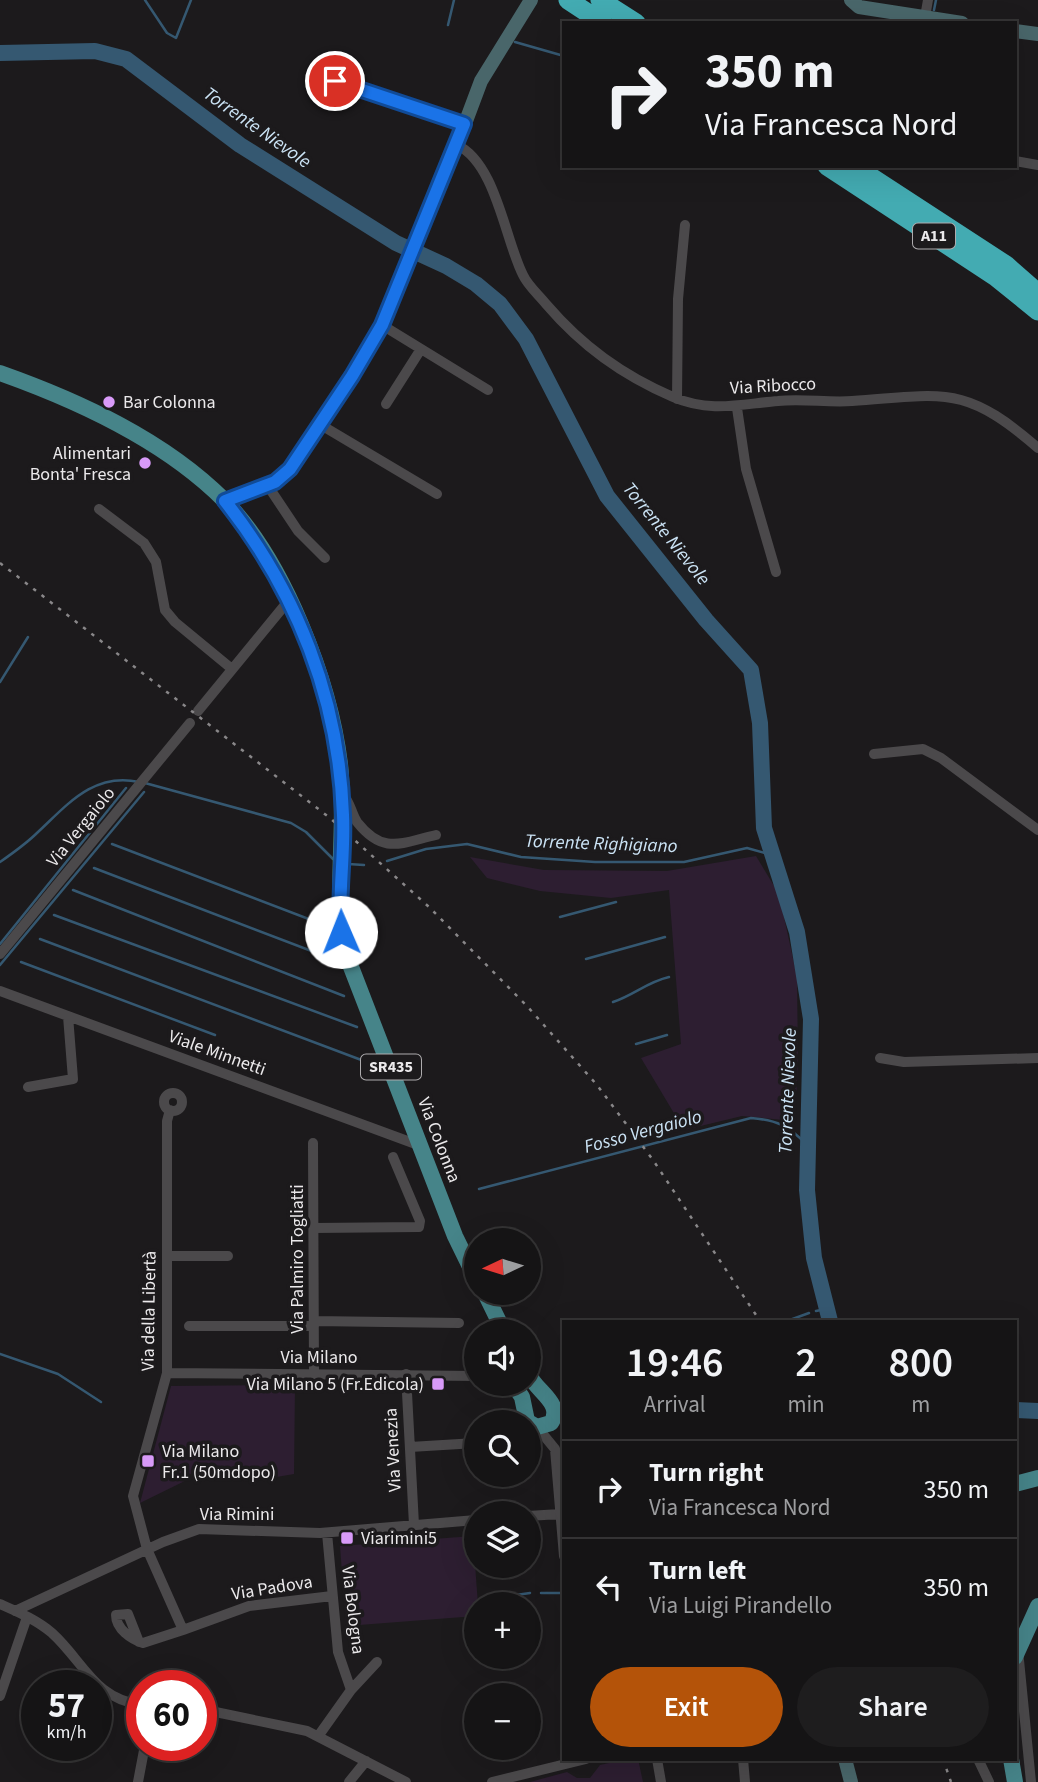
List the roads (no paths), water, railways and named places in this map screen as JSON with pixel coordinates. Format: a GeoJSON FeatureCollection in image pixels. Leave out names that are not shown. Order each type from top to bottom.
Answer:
{"type":"FeatureCollection","features":[{"type":"Feature","properties":{"kind":"highway"},"geometry":{"type":"LineString","coordinates":[[568,0],[600,21]]}},
{"type":"Feature","properties":{"kind":"highway"},"geometry":{"type":"LineString","coordinates":[[600,0],[633,21]]}},
{"type":"Feature","properties":{"kind":"highway","name":"A11"},"geometry":{"type":"LineString","coordinates":[[830,168],[996,277],[1038,312]]}},
{"type":"Feature","properties":{"kind":"highway","name":"A11"},"geometry":{"type":"LineString","coordinates":[[857,168],[1006,265],[1038,293]]}},
{"type":"Feature","properties":{"kind":"main road"},"geometry":{"type":"LineString","coordinates":[[225,501],[268,486],[290,469],[321,425],[382,325],[481,81],[531,0]]}},
{"type":"Feature","properties":{"kind":"main road"},"geometry":{"type":"LineString","coordinates":[[851,0],[859,6],[898,18],[925,17],[950,21]]}},
{"type":"Feature","properties":{"kind":"main road"},"geometry":{"type":"LineString","coordinates":[[1017,31],[1038,34]]}},
{"type":"Feature","properties":{"kind":"main road","name":"SR435"},"geometry":{"type":"LineString","coordinates":[[0,373],[79,405],[127,430],[168,455],[225,501]]}},
{"type":"Feature","properties":{"kind":"main road","name":"Via Colonna"},"geometry":{"type":"LineString","coordinates":[[225,501],[259,547],[289,600],[318,672],[330,713],[342,793],[349,819],[340,916],[345,954],[464,1254]]}},
{"type":"Feature","properties":{"kind":"main road"},"geometry":{"type":"LineString","coordinates":[[521,1396],[549,1416]]}},
{"type":"Feature","properties":{"kind":"main road"},"geometry":{"type":"LineString","coordinates":[[540,1396],[549,1416]]}},
{"type":"Feature","properties":{"kind":"main road"},"geometry":{"type":"LineString","coordinates":[[549,1416],[562,1396]]}},
{"type":"Feature","properties":{"kind":"main road"},"geometry":{"type":"LineString","coordinates":[[1017,1484],[1037,1479]]}},
{"type":"Feature","properties":{"kind":"main road"},"geometry":{"type":"LineString","coordinates":[[1017,1649],[1038,1606]]}},
{"type":"Feature","properties":{"kind":"main road"},"geometry":{"type":"LineString","coordinates":[[846,1761],[851,1782]]}},
{"type":"Feature","properties":{"kind":"main road"},"geometry":{"type":"LineString","coordinates":[[1011,1761],[1015,1782]]}},
{"type":"Feature","properties":{"kind":"street"},"geometry":{"type":"LineString","coordinates":[[925,17],[928,0]]}},
{"type":"Feature","properties":{"kind":"street"},"geometry":{"type":"LineString","coordinates":[[335,81],[464,124]]}},
{"type":"Feature","properties":{"kind":"street","name":"Via Ribocco"},"geometry":{"type":"LineString","coordinates":[[457,145],[468,150],[491,187],[523,277],[566,327],[626,375],[677,399],[737,408],[779,400],[852,401],[925,393],[966,399],[1006,420],[1038,448]]}},
{"type":"Feature","properties":{"kind":"street"},"geometry":{"type":"LineString","coordinates":[[1017,162],[1038,165]]}},
{"type":"Feature","properties":{"kind":"street"},"geometry":{"type":"LineString","coordinates":[[677,399],[678,299],[685,225]]}},
{"type":"Feature","properties":{"kind":"street"},"geometry":{"type":"LineString","coordinates":[[382,325],[488,390]]}},
{"type":"Feature","properties":{"kind":"street"},"geometry":{"type":"LineString","coordinates":[[386,404],[421,349]]}},
{"type":"Feature","properties":{"kind":"street"},"geometry":{"type":"LineString","coordinates":[[737,408],[747,469],[776,572]]}},
{"type":"Feature","properties":{"kind":"street"},"geometry":{"type":"LineString","coordinates":[[321,425],[437,494]]}},
{"type":"Feature","properties":{"kind":"street"},"geometry":{"type":"LineString","coordinates":[[268,486],[298,531],[325,558]]}},
{"type":"Feature","properties":{"kind":"street"},"geometry":{"type":"LineString","coordinates":[[99,509],[144,543],[156,562],[165,610],[175,622],[232,669]]}},
{"type":"Feature","properties":{"kind":"street"},"geometry":{"type":"LineString","coordinates":[[198,711],[289,600]]}},
{"type":"Feature","properties":{"kind":"street","name":"Via Vergaiolo"},"geometry":{"type":"LineString","coordinates":[[0,954],[190,723]]}},
{"type":"Feature","properties":{"kind":"street"},"geometry":{"type":"LineString","coordinates":[[874,754],[923,749],[941,758],[1038,830]]}},
{"type":"Feature","properties":{"kind":"street"},"geometry":{"type":"LineString","coordinates":[[349,819],[383,845],[436,835]]}},
{"type":"Feature","properties":{"kind":"street","name":"Viale Minnetti"},"geometry":{"type":"LineString","coordinates":[[0,991],[422,1147]]}},
{"type":"Feature","properties":{"kind":"street"},"geometry":{"type":"LineString","coordinates":[[28,1087],[73,1079],[68,1016]]}},
{"type":"Feature","properties":{"kind":"street"},"geometry":{"type":"LineString","coordinates":[[880,1058],[904,1062],[1038,1058]]}},
{"type":"Feature","properties":{"kind":"street","name":"Via della Libertà"},"geometry":{"type":"LineString","coordinates":[[147,1549],[133,1496],[167,1373],[167,1121],[170,1110]]}},
{"type":"Feature","properties":{"kind":"street","name":"Via Palmiro Togliatti"},"geometry":{"type":"LineString","coordinates":[[313,1143],[314,1375]]}},
{"type":"Feature","properties":{"kind":"street"},"geometry":{"type":"LineString","coordinates":[[314,1228],[419,1227],[420,1221],[393,1157]]}},
{"type":"Feature","properties":{"kind":"street"},"geometry":{"type":"LineString","coordinates":[[168,1256],[228,1256]]}},
{"type":"Feature","properties":{"kind":"street"},"geometry":{"type":"LineString","coordinates":[[188,1326],[459,1323]]}},
{"type":"Feature","properties":{"kind":"street","name":"Via Milano"},"geometry":{"type":"LineString","coordinates":[[167,1373],[464,1375]]}},
{"type":"Feature","properties":{"kind":"street","name":"Via Venezia"},"geometry":{"type":"LineString","coordinates":[[407,1374],[414,1525]]}},
{"type":"Feature","properties":{"kind":"street"},"geometry":{"type":"LineString","coordinates":[[549,1416],[555,1449],[562,1535]]}},
{"type":"Feature","properties":{"kind":"street"},"geometry":{"type":"LineString","coordinates":[[410,1447],[464,1444]]}},
{"type":"Feature","properties":{"kind":"street"},"geometry":{"type":"LineString","coordinates":[[541,1515],[560,1514]]}},
{"type":"Feature","properties":{"kind":"street","name":"Via Rimini"},"geometry":{"type":"LineString","coordinates":[[15,1611],[147,1549],[199,1529],[327,1533],[464,1521]]}},
{"type":"Feature","properties":{"kind":"street","name":"Via Bologna"},"geometry":{"type":"LineString","coordinates":[[327,1533],[338,1652],[351,1690]]}},
{"type":"Feature","properties":{"kind":"street"},"geometry":{"type":"LineString","coordinates":[[147,1549],[183,1630]]}},
{"type":"Feature","properties":{"kind":"street","name":"Via Padova"},"geometry":{"type":"LineString","coordinates":[[139,1642],[150,1643],[249,1605],[332,1596]]}},
{"type":"Feature","properties":{"kind":"street"},"geometry":{"type":"LineString","coordinates":[[0,1604],[51,1633],[106,1693],[126,1703]]}},
{"type":"Feature","properties":{"kind":"street"},"geometry":{"type":"LineString","coordinates":[[0,1696],[27,1617]]}},
{"type":"Feature","properties":{"kind":"street"},"geometry":{"type":"LineString","coordinates":[[1017,1660],[1031,1782]]}},
{"type":"Feature","properties":{"kind":"street"},"geometry":{"type":"LineString","coordinates":[[319,1735],[351,1690],[377,1662]]}},
{"type":"Feature","properties":{"kind":"street"},"geometry":{"type":"LineString","coordinates":[[217,1713],[319,1735],[398,1780]]}},
{"type":"Feature","properties":{"kind":"street"},"geometry":{"type":"LineString","coordinates":[[138,1782],[142,1761]]}},
{"type":"Feature","properties":{"kind":"street"},"geometry":{"type":"LineString","coordinates":[[349,1782],[366,1761]]}},
{"type":"Feature","properties":{"kind":"street"},"geometry":{"type":"LineString","coordinates":[[492,1782],[578,1761]]}},
{"type":"Feature","properties":{"kind":"street"},"geometry":{"type":"LineString","coordinates":[[657,1761],[661,1782]]}},
{"type":"Feature","properties":{"kind":"street"},"geometry":{"type":"LineString","coordinates":[[743,1761],[745,1782]]}},
{"type":"Feature","properties":{"kind":"street"},"geometry":{"type":"LineString","coordinates":[[979,1761],[989,1782]]}},
{"type":"Feature","properties":{"kind":"waterway"},"geometry":{"type":"LineString","coordinates":[[145,0],[167,33],[176,38],[191,0]]}},
{"type":"Feature","properties":{"kind":"waterway"},"geometry":{"type":"LineString","coordinates":[[448,25],[454,0]]}},
{"type":"Feature","properties":{"kind":"waterway"},"geometry":{"type":"LineString","coordinates":[[934,10],[936,0]]}},
{"type":"Feature","properties":{"kind":"waterway"},"geometry":{"type":"LineString","coordinates":[[515,42],[562,55]]}},
{"type":"Feature","properties":{"kind":"waterway","name":"Torrente Nievole"},"geometry":{"type":"LineString","coordinates":[[0,53],[95,51],[126,59],[240,145],[396,243],[446,266],[476,284],[500,304],[526,339],[607,496],[706,620],[751,670],[760,723],[764,828],[797,932],[811,1019],[807,1190],[814,1258],[830,1320]]}},
{"type":"Feature","properties":{"kind":"waterway"},"geometry":{"type":"LineString","coordinates":[[0,682],[28,637]]}},
{"type":"Feature","properties":{"kind":"waterway","name":"Torrente Righigiano"},"geometry":{"type":"LineString","coordinates":[[0,862],[29,840],[71,801],[95,786],[123,780],[139,782]]}},
{"type":"Feature","properties":{"kind":"waterway","name":"Torrente Righigiano"},"geometry":{"type":"LineString","coordinates":[[145,783],[291,823],[306,832],[333,859]]}},
{"type":"Feature","properties":{"kind":"waterway"},"geometry":{"type":"LineString","coordinates":[[0,944],[126,788]]}},
{"type":"Feature","properties":{"kind":"waterway"},"geometry":{"type":"LineString","coordinates":[[0,965],[144,792]]}},
{"type":"Feature","properties":{"kind":"waterway"},"geometry":{"type":"LineString","coordinates":[[112,844],[327,926]]}},
{"type":"Feature","properties":{"kind":"waterway","name":"Torrente Righigiano"},"geometry":{"type":"LineString","coordinates":[[387,861],[426,849],[467,844],[521,857],[595,862],[684,862],[747,848],[772,855]]}},
{"type":"Feature","properties":{"kind":"waterway","name":"Torrente Righigiano"},"geometry":{"type":"LineString","coordinates":[[348,864],[364,865]]}},
{"type":"Feature","properties":{"kind":"waterway"},"geometry":{"type":"LineString","coordinates":[[94,868],[322,955]]}},
{"type":"Feature","properties":{"kind":"waterway"},"geometry":{"type":"LineString","coordinates":[[73,890],[344,996]]}},
{"type":"Feature","properties":{"kind":"waterway"},"geometry":{"type":"LineString","coordinates":[[560,917],[616,902]]}},
{"type":"Feature","properties":{"kind":"waterway"},"geometry":{"type":"LineString","coordinates":[[54,915],[357,1027]]}},
{"type":"Feature","properties":{"kind":"waterway"},"geometry":{"type":"LineString","coordinates":[[586,959],[665,937]]}},
{"type":"Feature","properties":{"kind":"waterway"},"geometry":{"type":"LineString","coordinates":[[40,939],[364,1061]]}},
{"type":"Feature","properties":{"kind":"waterway"},"geometry":{"type":"LineString","coordinates":[[21,962],[215,1035]]}},
{"type":"Feature","properties":{"kind":"waterway"},"geometry":{"type":"LineString","coordinates":[[613,1002],[669,977]]}},
{"type":"Feature","properties":{"kind":"waterway"},"geometry":{"type":"LineString","coordinates":[[636,1044],[667,1035]]}},
{"type":"Feature","properties":{"kind":"waterway","name":"Fosso Vergaiolo"},"geometry":{"type":"LineString","coordinates":[[479,1189],[751,1118],[782,1125],[807,1145]]}},
{"type":"Feature","properties":{"kind":"waterway"},"geometry":{"type":"LineString","coordinates":[[816,1311],[826,1309]]}},
{"type":"Feature","properties":{"kind":"waterway"},"geometry":{"type":"LineString","coordinates":[[790,1320],[809,1313]]}},
{"type":"Feature","properties":{"kind":"waterway"},"geometry":{"type":"LineString","coordinates":[[0,1354],[58,1374],[101,1402]]}},
{"type":"Feature","properties":{"kind":"waterway","name":"Torrente Nievole"},"geometry":{"type":"LineString","coordinates":[[1017,1410],[1038,1411]]}},
{"type":"Feature","properties":{"kind":"waterway"},"geometry":{"type":"LineString","coordinates":[[541,1593],[562,1593]]}},
{"type":"Feature","properties":{"kind":"railway"},"geometry":{"type":"LineString","coordinates":[[0,563],[330,818],[429,907],[527,1006],[597,1085],[653,1160],[759,1320]]}},
{"type":"Feature","properties":{"kind":"railway"},"geometry":{"type":"LineString","coordinates":[[944,1761],[951,1782]]}},
{"type":"Feature","properties":{"kind":"place","name":"Bar Colonna"},"geometry":{"type":"Point","coordinates":[109,402]}},
{"type":"Feature","properties":{"kind":"place","name":"Alimentari Bonta' Fresca"},"geometry":{"type":"Point","coordinates":[145,463]}},
{"type":"Feature","properties":{"kind":"place","name":"Via Milano 5 (Fr.Edicola)"},"geometry":{"type":"Point","coordinates":[438,1384]}},
{"type":"Feature","properties":{"kind":"place","name":"Via Milano Fr.1 (50mdopo)"},"geometry":{"type":"Point","coordinates":[148,1461]}},
{"type":"Feature","properties":{"kind":"place","name":"Viarimini5"},"geometry":{"type":"Point","coordinates":[347,1538]}}]}
